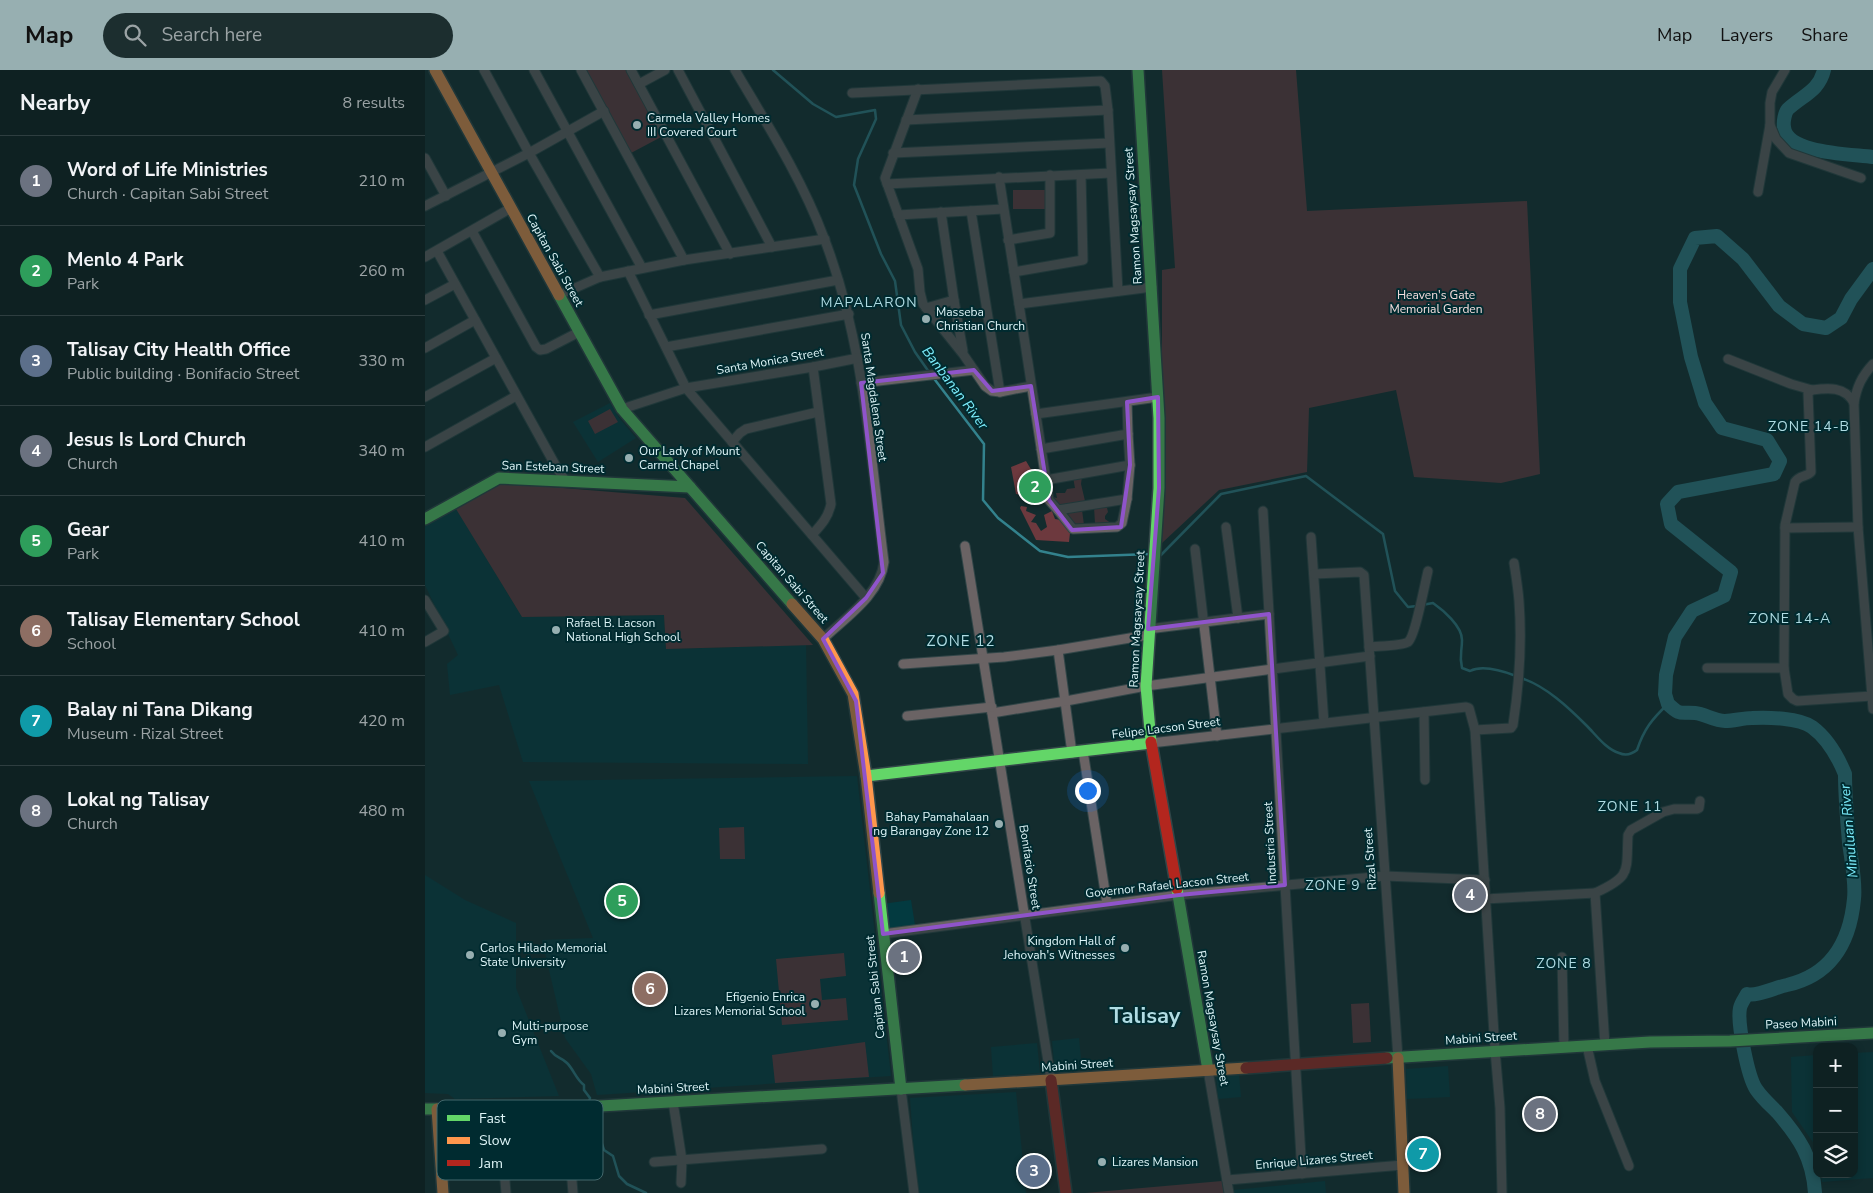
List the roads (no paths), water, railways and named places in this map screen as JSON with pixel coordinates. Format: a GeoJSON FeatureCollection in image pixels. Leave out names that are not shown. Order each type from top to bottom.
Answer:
{"type":"FeatureCollection","features":[{"type":"Feature","properties":{"kind":"main road","name":"Capitan Sabi Street"},"geometry":{"type":"LineString","coordinates":[[435,70],[622,410],[823,639],[853,694],[866,776],[901,1089]]}},
{"type":"Feature","properties":{"kind":"main road","name":"Ramon Magsaysay Street"},"geometry":{"type":"LineString","coordinates":[[1138,70],[1158,397],[1159,488],[1148,632],[1146,686],[1151,743],[1208,1070]]}},
{"type":"Feature","properties":{"kind":"main road"},"geometry":{"type":"LineString","coordinates":[[648,485],[664,479],[667,472],[661,454]]}},
{"type":"Feature","properties":{"kind":"main road","name":"San Esteban Street"},"geometry":{"type":"LineString","coordinates":[[425,519],[499,478],[690,487]]}},
{"type":"Feature","properties":{"kind":"main road","name":"Felipe Lacson Street"},"geometry":{"type":"LineString","coordinates":[[866,776],[1151,743]]}},
{"type":"Feature","properties":{"kind":"main road","name":"Paseo Mabini"},"geometry":{"type":"LineString","coordinates":[[1730,1041],[1873,1033]]}},
{"type":"Feature","properties":{"kind":"main road","name":"Mabini Street"},"geometry":{"type":"LineString","coordinates":[[603,1106],[1051,1080],[1495,1050],[1605,1044],[1730,1041]]}},
{"type":"Feature","properties":{"kind":"main road","name":"Rizal Street"},"geometry":{"type":"LineString","coordinates":[[1398,1058],[1404,1193]]}},
{"type":"Feature","properties":{"kind":"main road","name":"Bonifacio Street"},"geometry":{"type":"LineString","coordinates":[[1051,1080],[1066,1193]]}},
{"type":"Feature","properties":{"kind":"main road","name":"Mabini Street"},"geometry":{"type":"LineString","coordinates":[[425,1109],[437,1109]]}},
{"type":"Feature","properties":{"kind":"main road"},"geometry":{"type":"LineString","coordinates":[[442,1180],[443,1193]]}},
{"type":"Feature","properties":{"kind":"street"},"geometry":{"type":"LineString","coordinates":[[484,70],[600,277]]}},
{"type":"Feature","properties":{"kind":"street"},"geometry":{"type":"LineString","coordinates":[[533,70],[643,268]]}},
{"type":"Feature","properties":{"kind":"street"},"geometry":{"type":"LineString","coordinates":[[581,70],[684,260]]}},
{"type":"Feature","properties":{"kind":"street"},"geometry":{"type":"LineString","coordinates":[[631,70],[729,254]]}},
{"type":"Feature","properties":{"kind":"street"},"geometry":{"type":"LineString","coordinates":[[639,84],[665,70]]}},
{"type":"Feature","properties":{"kind":"street"},"geometry":{"type":"LineString","coordinates":[[678,70],[772,247]]}},
{"type":"Feature","properties":{"kind":"street","name":"Santa Magdalena Street"},"geometry":{"type":"LineString","coordinates":[[735,70],[806,194],[825,239],[849,314],[858,358],[884,562],[883,573],[867,598],[823,639]]}},
{"type":"Feature","properties":{"kind":"street"},"geometry":{"type":"LineString","coordinates":[[1758,192],[1770,125],[1770,103],[1773,92],[1785,70]]}},
{"type":"Feature","properties":{"kind":"street"},"geometry":{"type":"LineString","coordinates":[[852,94],[1101,81],[1105,86],[1108,110],[1118,291]]}},
{"type":"Feature","properties":{"kind":"street"},"geometry":{"type":"LineString","coordinates":[[918,90],[885,178],[919,269],[920,292],[926,308],[988,389],[1000,392],[1031,386]]}},
{"type":"Feature","properties":{"kind":"street"},"geometry":{"type":"LineString","coordinates":[[906,120],[1108,110]]}},
{"type":"Feature","properties":{"kind":"street"},"geometry":{"type":"LineString","coordinates":[[425,206],[529,153],[604,111]]}},
{"type":"Feature","properties":{"kind":"street"},"geometry":{"type":"LineString","coordinates":[[1770,125],[1776,139],[1789,152],[1861,178]]}},
{"type":"Feature","properties":{"kind":"street"},"geometry":{"type":"LineString","coordinates":[[893,153],[1109,143]]}},
{"type":"Feature","properties":{"kind":"street"},"geometry":{"type":"LineString","coordinates":[[425,159],[446,196]]}},
{"type":"Feature","properties":{"kind":"street"},"geometry":{"type":"LineString","coordinates":[[887,184],[1111,173]]}},
{"type":"Feature","properties":{"kind":"street"},"geometry":{"type":"LineString","coordinates":[[1008,240],[1050,233],[1051,175]]}},
{"type":"Feature","properties":{"kind":"street"},"geometry":{"type":"LineString","coordinates":[[1014,272],[1083,260],[1081,175]]}},
{"type":"Feature","properties":{"kind":"street"},"geometry":{"type":"LineString","coordinates":[[999,177],[1049,500],[1073,529],[1117,527],[1122,523],[1127,499],[1130,465],[1127,402]]}},
{"type":"Feature","properties":{"kind":"street"},"geometry":{"type":"LineString","coordinates":[[425,258],[511,208]]}},
{"type":"Feature","properties":{"kind":"street"},"geometry":{"type":"LineString","coordinates":[[898,215],[1003,209]]}},
{"type":"Feature","properties":{"kind":"street"},"geometry":{"type":"LineString","coordinates":[[971,211],[1000,392]]}},
{"type":"Feature","properties":{"kind":"street"},"geometry":{"type":"LineString","coordinates":[[941,212],[963,354]]}},
{"type":"Feature","properties":{"kind":"street"},"geometry":{"type":"LineString","coordinates":[[472,231],[536,347],[543,350],[579,332]]}},
{"type":"Feature","properties":{"kind":"street"},"geometry":{"type":"LineString","coordinates":[[559,295],[600,277],[628,271],[684,260],[825,239]]}},
{"type":"Feature","properties":{"kind":"street"},"geometry":{"type":"LineString","coordinates":[[437,251],[516,396],[565,480]]}},
{"type":"Feature","properties":{"kind":"street"},"geometry":{"type":"LineString","coordinates":[[628,271],[686,388],[867,598]]}},
{"type":"Feature","properties":{"kind":"street"},"geometry":{"type":"LineString","coordinates":[[649,314],[838,280]]}},
{"type":"Feature","properties":{"kind":"street"},"geometry":{"type":"LineString","coordinates":[[425,300],[455,284]]}},
{"type":"Feature","properties":{"kind":"street"},"geometry":{"type":"LineString","coordinates":[[1019,304],[1151,287]]}},
{"type":"Feature","properties":{"kind":"street"},"geometry":{"type":"LineString","coordinates":[[926,308],[954,300]]}},
{"type":"Feature","properties":{"kind":"street"},"geometry":{"type":"LineString","coordinates":[[666,347],[849,314]]}},
{"type":"Feature","properties":{"kind":"street"},"geometry":{"type":"LineString","coordinates":[[425,348],[475,320]]}},
{"type":"Feature","properties":{"kind":"street"},"geometry":{"type":"LineString","coordinates":[[425,398],[496,358]]}},
{"type":"Feature","properties":{"kind":"street","name":"Santa Monica Street"},"geometry":{"type":"LineString","coordinates":[[622,410],[686,388],[858,358]]}},
{"type":"Feature","properties":{"kind":"street"},"geometry":{"type":"LineString","coordinates":[[1728,359],[1791,384],[1812,390],[1837,389],[1846,392],[1854,402]]}},
{"type":"Feature","properties":{"kind":"street"},"geometry":{"type":"LineString","coordinates":[[1873,364],[1863,375],[1856,389],[1854,402],[1858,527],[1873,709]]}},
{"type":"Feature","properties":{"kind":"street"},"geometry":{"type":"LineString","coordinates":[[812,535],[829,514],[831,504],[813,367]]}},
{"type":"Feature","properties":{"kind":"street"},"geometry":{"type":"LineString","coordinates":[[861,383],[974,370]]}},
{"type":"Feature","properties":{"kind":"street"},"geometry":{"type":"LineString","coordinates":[[1812,390],[1808,393],[1807,401],[1811,472],[1795,482],[1785,528],[1784,668],[1788,694],[1797,701],[1872,696]]}},
{"type":"Feature","properties":{"kind":"street"},"geometry":{"type":"LineString","coordinates":[[425,447],[516,396]]}},
{"type":"Feature","properties":{"kind":"street"},"geometry":{"type":"LineString","coordinates":[[1036,414],[1158,397]]}},
{"type":"Feature","properties":{"kind":"street"},"geometry":{"type":"LineString","coordinates":[[732,442],[746,429],[818,412]]}},
{"type":"Feature","properties":{"kind":"street"},"geometry":{"type":"LineString","coordinates":[[1041,449],[1128,434]]}},
{"type":"Feature","properties":{"kind":"street"},"geometry":{"type":"LineString","coordinates":[[1047,480],[1130,465]]}},
{"type":"Feature","properties":{"kind":"street"},"geometry":{"type":"LineString","coordinates":[[1058,510],[1127,499]]}},
{"type":"Feature","properties":{"kind":"street","name":"Industria Street"},"geometry":{"type":"LineString","coordinates":[[1263,511],[1302,1174]]}},
{"type":"Feature","properties":{"kind":"street"},"geometry":{"type":"LineString","coordinates":[[1226,527],[1238,618]]}},
{"type":"Feature","properties":{"kind":"street"},"geometry":{"type":"LineString","coordinates":[[1785,528],[1858,527]]}},
{"type":"Feature","properties":{"kind":"street"},"geometry":{"type":"LineString","coordinates":[[1311,536],[1324,724]]}},
{"type":"Feature","properties":{"kind":"street","name":"Bonifacio Street"},"geometry":{"type":"LineString","coordinates":[[965,546],[1051,1080]]}},
{"type":"Feature","properties":{"kind":"street"},"geometry":{"type":"LineString","coordinates":[[1195,549],[1217,736]]}},
{"type":"Feature","properties":{"kind":"street"},"geometry":{"type":"LineString","coordinates":[[1502,1193],[1500,1108],[1475,730],[1513,727],[1518,674],[1519,602],[1514,563]]}},
{"type":"Feature","properties":{"kind":"street"},"geometry":{"type":"LineString","coordinates":[[907,716],[992,710],[1066,701],[1146,686],[1321,662],[1408,642],[1415,628],[1427,571]]}},
{"type":"Feature","properties":{"kind":"street","name":"Rizal Street"},"geometry":{"type":"LineString","coordinates":[[1314,574],[1362,572],[1364,575],[1398,1058]]}},
{"type":"Feature","properties":{"kind":"street"},"geometry":{"type":"LineString","coordinates":[[425,600],[444,631],[425,642]]}},
{"type":"Feature","properties":{"kind":"street"},"geometry":{"type":"LineString","coordinates":[[903,664],[983,659],[1058,650],[1203,622],[1269,614]]}},
{"type":"Feature","properties":{"kind":"street"},"geometry":{"type":"LineString","coordinates":[[1058,650],[1066,701],[1107,904]]}},
{"type":"Feature","properties":{"kind":"street"},"geometry":{"type":"LineString","coordinates":[[1707,668],[1784,668]]}},
{"type":"Feature","properties":{"kind":"street","name":"Felipe Lacson Street"},"geometry":{"type":"LineString","coordinates":[[1151,743],[1466,707],[1469,708],[1475,730]]}},
{"type":"Feature","properties":{"kind":"street"},"geometry":{"type":"LineString","coordinates":[[1424,712],[1425,780]]}},
{"type":"Feature","properties":{"kind":"street"},"geometry":{"type":"LineString","coordinates":[[1485,898],[1595,893],[1615,883],[1626,872],[1628,835],[1631,830],[1663,812],[1675,809],[1697,809],[1699,808],[1700,801]]}},
{"type":"Feature","properties":{"kind":"street","name":"Governor Rafael Lacson Street"},"geometry":{"type":"LineString","coordinates":[[883,934],[1179,895],[1385,876],[1485,880]]}},
{"type":"Feature","properties":{"kind":"street"},"geometry":{"type":"LineString","coordinates":[[1595,893],[1605,1044]]}},
{"type":"Feature","properties":{"kind":"street"},"geometry":{"type":"LineString","coordinates":[[1562,956],[1564,1047]]}},
{"type":"Feature","properties":{"kind":"street"},"geometry":{"type":"LineString","coordinates":[[1587,1046],[1595,1082],[1629,1166]]}},
{"type":"Feature","properties":{"kind":"street","name":"Ramon Magsaysay Street"},"geometry":{"type":"LineString","coordinates":[[1208,1070],[1229,1193]]}},
{"type":"Feature","properties":{"kind":"street","name":"Capitan Sabi Street"},"geometry":{"type":"LineString","coordinates":[[901,1089],[914,1193]]}},
{"type":"Feature","properties":{"kind":"street"},"geometry":{"type":"LineString","coordinates":[[673,1102],[682,1160],[681,1183]]}},
{"type":"Feature","properties":{"kind":"street"},"geometry":{"type":"LineString","coordinates":[[655,1162],[822,1149]]}},
{"type":"Feature","properties":{"kind":"street","name":"Enrique Lizares Street"},"geometry":{"type":"LineString","coordinates":[[1227,1180],[1403,1165]]}},
{"type":"Feature","properties":{"kind":"street"},"geometry":{"type":"LineString","coordinates":[[505,1180],[506,1193]]}},
{"type":"Feature","properties":{"kind":"street"},"geometry":{"type":"LineString","coordinates":[[572,1180],[573,1193]]}},
{"type":"Feature","properties":{"kind":"waterway","name":"Banbanan River"},"geometry":{"type":"LineString","coordinates":[[773,70],[813,104],[836,117],[875,110],[876,119],[858,159],[854,185],[881,254],[895,281],[901,325],[915,352],[929,372]]}},
{"type":"Feature","properties":{"kind":"waterway","name":"Minuluan River"},"geometry":{"type":"LineString","coordinates":[[1824,70],[1822,77],[1814,88],[1787,110],[1784,127],[1788,136],[1796,143],[1808,148],[1873,157]]}},
{"type":"Feature","properties":{"kind":"waterway","name":"Minuluan River"},"geometry":{"type":"LineString","coordinates":[[1815,1193],[1814,1180],[1804,1149],[1792,1130],[1756,1089],[1753,1083],[1747,1062],[1739,1015],[1742,1002],[1747,994],[1755,994],[1802,980],[1815,973],[1826,965],[1843,942],[1852,915],[1854,892],[1845,774],[1827,742],[1807,724],[1774,718],[1721,721],[1695,713],[1680,713],[1668,704],[1665,694],[1666,675],[1675,637],[1692,611],[1724,596],[1731,572],[1671,524],[1667,504],[1678,492],[1774,474],[1780,461],[1767,440],[1722,428],[1705,403],[1691,357],[1680,302],[1680,269],[1695,238],[1717,236],[1743,259],[1779,306],[1803,324],[1826,328],[1841,318],[1851,299],[1873,269]]}},
{"type":"Feature","properties":{"kind":"waterway","name":"Banbanan River"},"geometry":{"type":"LineString","coordinates":[[932,376],[984,444],[983,500],[998,518],[1040,551],[1068,557],[1151,554]]}},
{"type":"Feature","properties":{"kind":"waterway","name":"Banbanan River"},"geometry":{"type":"LineString","coordinates":[[1159,555],[1221,494],[1306,476],[1383,534],[1395,591],[1408,607],[1417,606]]}},
{"type":"Feature","properties":{"kind":"waterway","name":"Banbanan River"},"geometry":{"type":"LineString","coordinates":[[1422,605],[1433,603],[1447,614],[1459,629],[1462,640],[1462,668],[1470,671],[1475,669],[1493,669],[1516,676]]}},
{"type":"Feature","properties":{"kind":"waterway","name":"Banbanan River"},"geometry":{"type":"LineString","coordinates":[[1521,678],[1539,686],[1557,698],[1606,745],[1614,751],[1624,754],[1637,750],[1649,725],[1668,704]]}},
{"type":"Feature","properties":{"kind":"waterway"},"geometry":{"type":"LineString","coordinates":[[551,1051],[567,1063],[584,1085],[584,1090],[590,1100]]}},
{"type":"Feature","properties":{"kind":"waterway"},"geometry":{"type":"LineString","coordinates":[[603,1147],[604,1150],[613,1156],[619,1176],[627,1184],[646,1193]]}},
{"type":"Feature","properties":{"kind":"place","name":"Carmela Valley Homes III Covered Court"},"geometry":{"type":"Point","coordinates":[637,125]}},
{"type":"Feature","properties":{"kind":"place","name":"Masseba Christian Church"},"geometry":{"type":"Point","coordinates":[926,319]}},
{"type":"Feature","properties":{"kind":"place","name":"Our Lady of Mount Carmel Chapel"},"geometry":{"type":"Point","coordinates":[629,458]}},
{"type":"Feature","properties":{"kind":"place","name":"Menlo 4 Park"},"geometry":{"type":"Point","coordinates":[1035,487]}},
{"type":"Feature","properties":{"kind":"place","name":"Rafael B. Lacson National High School"},"geometry":{"type":"Point","coordinates":[556,630]}},
{"type":"Feature","properties":{"kind":"place","name":"Bahay Pamahalaan ng Barangay Zone 12"},"geometry":{"type":"Point","coordinates":[999,824]}},
{"type":"Feature","properties":{"kind":"place","name":"Jesus Is Lord Church"},"geometry":{"type":"Point","coordinates":[1470,895]}},
{"type":"Feature","properties":{"kind":"place","name":"Gear"},"geometry":{"type":"Point","coordinates":[622,901]}},
{"type":"Feature","properties":{"kind":"place","name":"Kingdom Hall of Jehovah's Witnesses"},"geometry":{"type":"Point","coordinates":[1125,948]}},
{"type":"Feature","properties":{"kind":"place","name":"Carlos Hilado Memorial State University"},"geometry":{"type":"Point","coordinates":[470,955]}},
{"type":"Feature","properties":{"kind":"place","name":"Word of Life Ministries"},"geometry":{"type":"Point","coordinates":[904,957]}},
{"type":"Feature","properties":{"kind":"place","name":"Talisay Elementary School"},"geometry":{"type":"Point","coordinates":[650,989]}},
{"type":"Feature","properties":{"kind":"place","name":"Efigenio Enrica Lizares Memorial School"},"geometry":{"type":"Point","coordinates":[815,1004]}},
{"type":"Feature","properties":{"kind":"place","name":"Multi-purpose Gym"},"geometry":{"type":"Point","coordinates":[502,1033]}},
{"type":"Feature","properties":{"kind":"place","name":"Lokal ng Talisay"},"geometry":{"type":"Point","coordinates":[1540,1114]}},
{"type":"Feature","properties":{"kind":"place","name":"Balay ni Tana Dikang"},"geometry":{"type":"Point","coordinates":[1423,1154]}},
{"type":"Feature","properties":{"kind":"place","name":"Lizares Mansion"},"geometry":{"type":"Point","coordinates":[1102,1162]}},
{"type":"Feature","properties":{"kind":"place","name":"Talisay City Health Office"},"geometry":{"type":"Point","coordinates":[1034,1171]}},
{"type":"Feature","properties":{"kind":"district","name":"MAPALARON"},"geometry":{"type":"Point","coordinates":[869,302]}},
{"type":"Feature","properties":{"kind":"district","name":"ZONE 14-B"},"geometry":{"type":"Point","coordinates":[1809,426]}},
{"type":"Feature","properties":{"kind":"district","name":"ZONE 14-A"},"geometry":{"type":"Point","coordinates":[1790,618]}},
{"type":"Feature","properties":{"kind":"district","name":"ZONE 12"},"geometry":{"type":"Point","coordinates":[961,641]}},
{"type":"Feature","properties":{"kind":"district","name":"ZONE 11"},"geometry":{"type":"Point","coordinates":[1630,806]}},
{"type":"Feature","properties":{"kind":"district","name":"ZONE 9"},"geometry":{"type":"Point","coordinates":[1333,885]}},
{"type":"Feature","properties":{"kind":"district","name":"ZONE 8"},"geometry":{"type":"Point","coordinates":[1564,963]}},
{"type":"Feature","properties":{"kind":"district","name":"Talisay"},"geometry":{"type":"Point","coordinates":[1145,1016]}},
{"type":"Feature","properties":{"kind":"park label","name":"Heaven's Gate Memorial Garden"},"geometry":{"type":"Point","coordinates":[1436,302]}}]}
